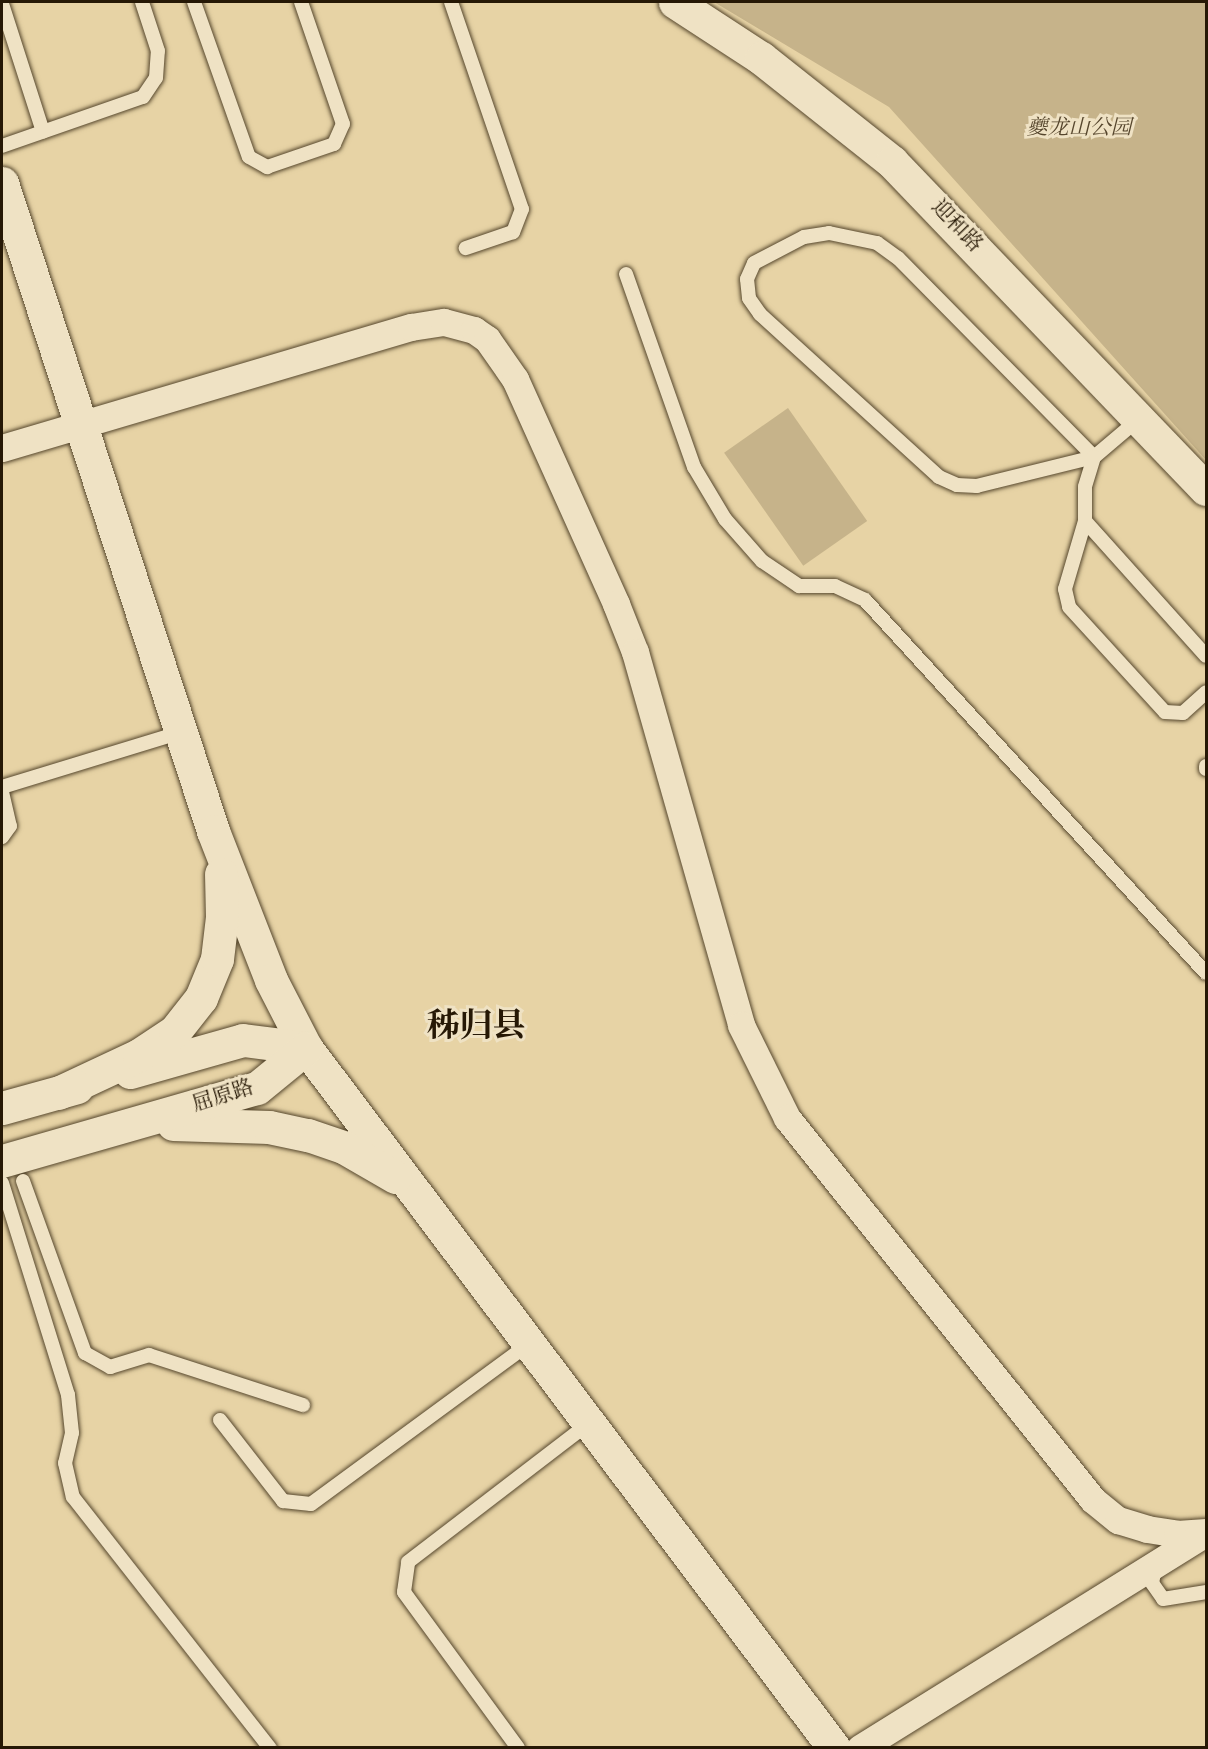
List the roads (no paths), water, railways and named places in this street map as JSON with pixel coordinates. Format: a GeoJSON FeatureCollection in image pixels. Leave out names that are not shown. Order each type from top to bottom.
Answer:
{"type":"FeatureCollection","features":[{"type":"Feature","properties":{"kind":"main road","name":"迎和路"},"geometry":{"type":"LineString","coordinates":[[675,2],[761,58],[892,162],[1206,489]]}},
{"type":"Feature","properties":{"kind":"main road"},"geometry":{"type":"LineString","coordinates":[[2,183],[179,733],[213,831],[271,980],[306,1048],[834,1748]]}},
{"type":"Feature","properties":{"kind":"main road"},"geometry":{"type":"LineString","coordinates":[[58,1093],[139,1055],[176,1031],[201,998],[217,959],[222,917],[221,873],[213,831]]}},
{"type":"Feature","properties":{"kind":"main road"},"geometry":{"type":"LineString","coordinates":[[2,1108],[243,1040],[306,1048]]}},
{"type":"Feature","properties":{"kind":"main road","name":"屈原路"},"geometry":{"type":"LineString","coordinates":[[12,1171],[108,1131],[257,1088],[306,1048]]}},
{"type":"Feature","properties":{"kind":"main road"},"geometry":{"type":"LineString","coordinates":[[108,1131],[190,1123],[269,1127],[345,1148],[413,1190]]}},
{"type":"Feature","properties":{"kind":"street"},"geometry":{"type":"LineString","coordinates":[[2,448],[411,327],[444,322],[474,330],[488,339],[515,379],[627,633],[741,1025],[787,1118],[1093,1500],[1118,1520],[1147,1529],[1177,1534],[1206,1532]]}},
{"type":"Feature","properties":{"kind":"street"},"geometry":{"type":"LineString","coordinates":[[860,1748],[1206,1532]]}},
{"type":"Feature","properties":{"kind":"lane"},"geometry":{"type":"LineString","coordinates":[[2,146],[143,97],[156,78],[158,51],[142,2]]}},
{"type":"Feature","properties":{"kind":"lane"},"geometry":{"type":"LineString","coordinates":[[194,2],[249,157],[267,167],[334,144],[343,124],[301,2]]}},
{"type":"Feature","properties":{"kind":"lane"},"geometry":{"type":"LineString","coordinates":[[451,2],[522,209],[513,232],[466,248]]}},
{"type":"Feature","properties":{"kind":"lane"},"geometry":{"type":"LineString","coordinates":[[2,4],[43,132]]}},
{"type":"Feature","properties":{"kind":"lane"},"geometry":{"type":"LineString","coordinates":[[1094,457],[898,258],[877,243],[853,235],[804,237],[754,263],[747,279],[749,298],[760,314],[939,477],[957,485],[977,486],[1094,457],[1140,418]]}},
{"type":"Feature","properties":{"kind":"lane"},"geometry":{"type":"LineString","coordinates":[[626,274],[694,467],[725,519],[762,561],[799,586],[836,586],[865,600],[1206,973]]}},
{"type":"Feature","properties":{"kind":"lane"},"geometry":{"type":"LineString","coordinates":[[1094,457],[1085,488],[1085,521],[1065,589],[1069,607],[1165,712],[1183,713],[1206,692]]}},
{"type":"Feature","properties":{"kind":"lane"},"geometry":{"type":"LineString","coordinates":[[1085,521],[1206,656]]}},
{"type":"Feature","properties":{"kind":"lane"},"geometry":{"type":"LineString","coordinates":[[2,787],[179,733]]}},
{"type":"Feature","properties":{"kind":"lane"},"geometry":{"type":"LineString","coordinates":[[2,792],[10,826],[2,837]]}},
{"type":"Feature","properties":{"kind":"lane"},"geometry":{"type":"LineString","coordinates":[[2,1096],[29,1089],[58,1093]]}},
{"type":"Feature","properties":{"kind":"lane"},"geometry":{"type":"LineString","coordinates":[[12,1171],[85,1353],[110,1367],[149,1355],[303,1405]]}},
{"type":"Feature","properties":{"kind":"lane"},"geometry":{"type":"LineString","coordinates":[[2,1183],[68,1395],[72,1433],[65,1463],[74,1497],[270,1748]]}},
{"type":"Feature","properties":{"kind":"lane"},"geometry":{"type":"LineString","coordinates":[[220,1420],[283,1501],[311,1504],[529,1344]]}},
{"type":"Feature","properties":{"kind":"lane"},"geometry":{"type":"LineString","coordinates":[[518,1748],[404,1592],[408,1562],[589,1423]]}},
{"type":"Feature","properties":{"kind":"lane"},"geometry":{"type":"LineString","coordinates":[[1156,1564],[1152,1583],[1163,1599],[1206,1592]]}},
{"type":"Feature","properties":{"kind":"district","name":"秭归县"},"geometry":{"type":"Point","coordinates":[476,1027]}},
{"type":"Feature","properties":{"kind":"park label","name":"夔龙山公园"},"geometry":{"type":"Point","coordinates":[1079,128]}}]}
